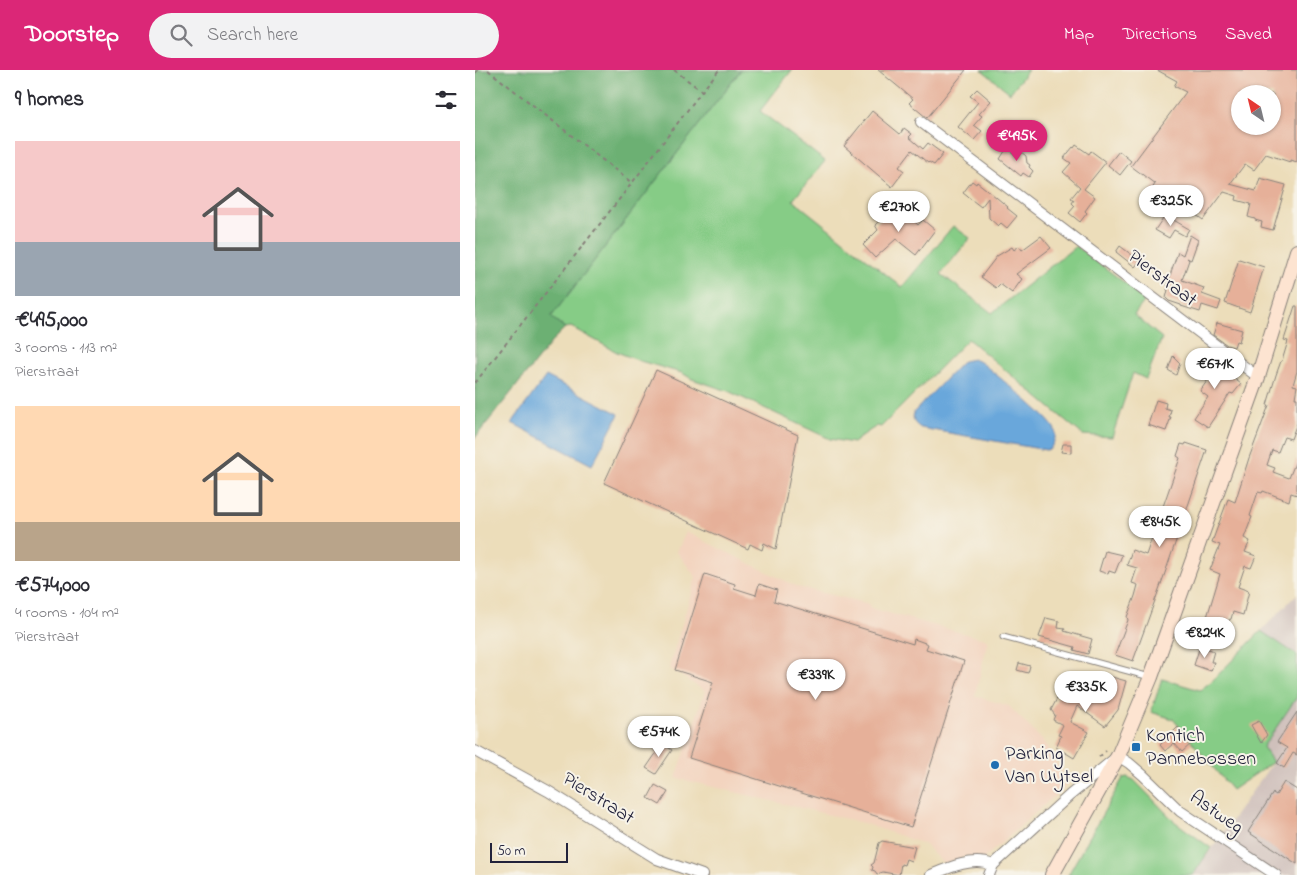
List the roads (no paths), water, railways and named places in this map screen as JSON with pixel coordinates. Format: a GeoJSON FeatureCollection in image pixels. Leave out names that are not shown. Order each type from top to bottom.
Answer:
{"type":"FeatureCollection","features":[{"type":"Feature","properties":{"kind":"street","name":"Pierstraat"},"geometry":{"type":"LineString","coordinates":[[921,122],[1258,378]]}},
{"type":"Feature","properties":{"kind":"street"},"geometry":{"type":"LineString","coordinates":[[1052,875],[1118,756],[1151,677],[1258,378],[1297,251]]}},
{"type":"Feature","properties":{"kind":"street","name":"Pierstraat"},"geometry":{"type":"LineString","coordinates":[[475,751],[548,791],[657,859],[702,875]]}},
{"type":"Feature","properties":{"kind":"street"},"geometry":{"type":"LineString","coordinates":[[989,875],[993,865],[1070,795],[1118,756]]}},
{"type":"Feature","properties":{"kind":"street","name":"Astweg"},"geometry":{"type":"LineString","coordinates":[[1118,756],[1129,762],[1180,812],[1276,875]]}},
{"type":"Feature","properties":{"kind":"street"},"geometry":{"type":"LineString","coordinates":[[931,875],[972,862],[980,861],[993,865]]}},
{"type":"Feature","properties":{"kind":"lane"},"geometry":{"type":"LineString","coordinates":[[1003,637],[1151,677]]}},
{"type":"Feature","properties":{"kind":"water"},"geometry":{"type":"Polygon","coordinates":[[[973,359],[982,363],[1034,406],[1051,424],[1055,430],[1055,435],[1050,449],[1046,450],[921,428],[915,423],[913,420],[914,412],[963,361],[973,359]]]}},
{"type":"Feature","properties":{"kind":"water"},"geometry":{"type":"Polygon","coordinates":[[[546,376],[619,414],[592,465],[512,423],[546,376]]]}},
{"type":"Feature","properties":{"kind":"place","name":"Kontich Pannebossen"},"geometry":{"type":"Point","coordinates":[1136,747]}},
{"type":"Feature","properties":{"kind":"place","name":"Parking Van Uytsel"},"geometry":{"type":"Point","coordinates":[995,765]}}]}
